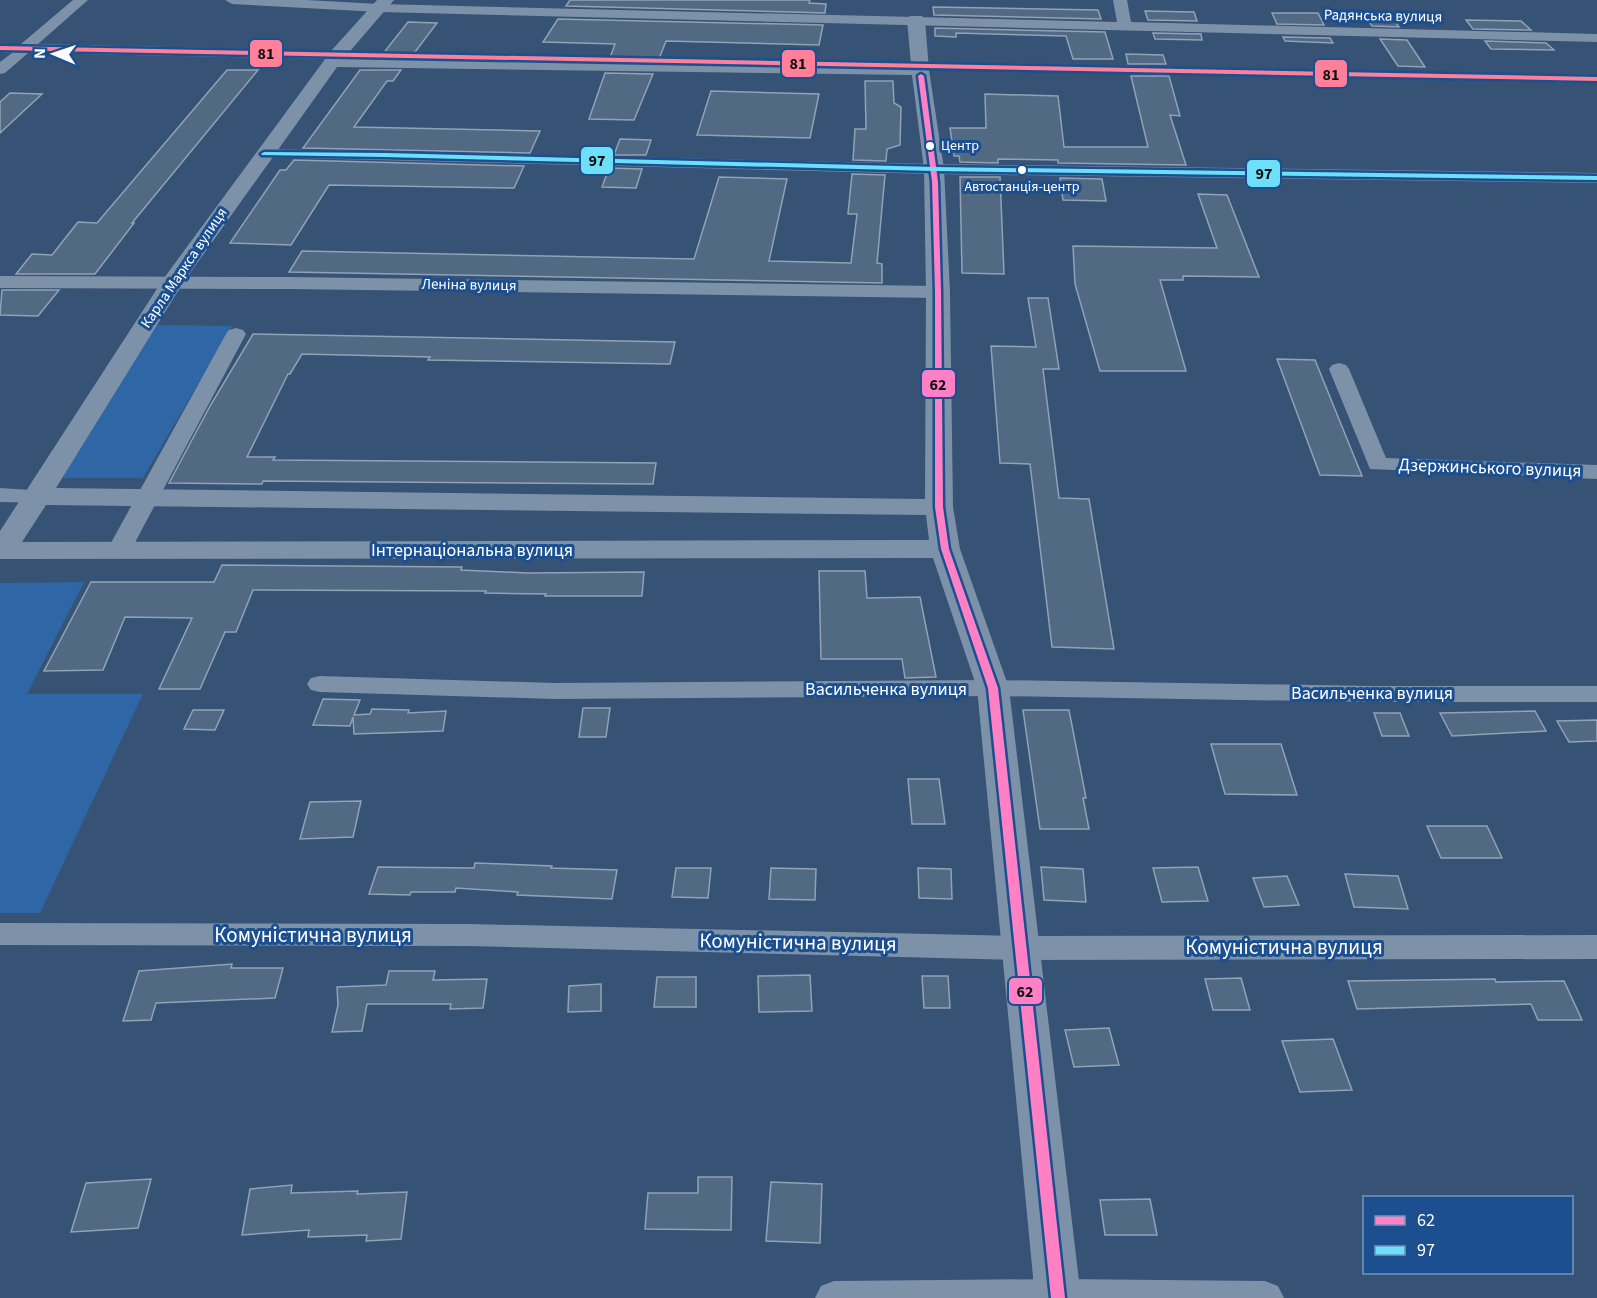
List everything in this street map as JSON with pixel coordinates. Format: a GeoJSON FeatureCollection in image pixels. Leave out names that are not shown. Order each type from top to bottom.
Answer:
{"type":"FeatureCollection","features":[{"type":"Feature","properties":{"kind":"street"},"geometry":{"type":"LineString","coordinates":[[0,70],[81,0]]}},
{"type":"Feature","properties":{"kind":"street","name":"Радянська вулиця"},"geometry":{"type":"LineString","coordinates":[[232,0],[1597,38]]}},
{"type":"Feature","properties":{"kind":"street"},"geometry":{"type":"LineString","coordinates":[[1120,0],[1125,26]]}},
{"type":"Feature","properties":{"kind":"street","name":"Карла Маркса вулиця"},"geometry":{"type":"LineString","coordinates":[[1,551],[39,495],[172,283],[334,58],[382,4]]}},
{"type":"Feature","properties":{"kind":"street"},"geometry":{"type":"LineString","coordinates":[[916,20],[934,169],[938,292],[939,507],[945,549],[993,688],[1058,1297]]}},
{"type":"Feature","properties":{"kind":"street"},"geometry":{"type":"LineString","coordinates":[[0,48],[20,52]]}},
{"type":"Feature","properties":{"kind":"street"},"geometry":{"type":"LineString","coordinates":[[0,55],[20,52],[1597,79]]}},
{"type":"Feature","properties":{"kind":"street"},"geometry":{"type":"LineString","coordinates":[[264,154],[934,169],[1597,178]]}},
{"type":"Feature","properties":{"kind":"street","name":"Леніна вулиця"},"geometry":{"type":"LineString","coordinates":[[0,282],[938,292]]}},
{"type":"Feature","properties":{"kind":"street"},"geometry":{"type":"LineString","coordinates":[[119,550],[236,334]]}},
{"type":"Feature","properties":{"kind":"street","name":"Дзержинського вулиця"},"geometry":{"type":"LineString","coordinates":[[1339,369],[1378,464],[1597,472]]}},
{"type":"Feature","properties":{"kind":"street"},"geometry":{"type":"LineString","coordinates":[[0,495],[150,495],[814,507],[939,507]]}},
{"type":"Feature","properties":{"kind":"street","name":"Інтернаціональна вулиця"},"geometry":{"type":"LineString","coordinates":[[1,551],[945,549]]}},
{"type":"Feature","properties":{"kind":"street","name":"Васильченка вулиця"},"geometry":{"type":"LineString","coordinates":[[320,684],[555,691],[993,688],[1373,694],[1597,694]]}},
{"type":"Feature","properties":{"kind":"street","name":"Комуністична вулиця"},"geometry":{"type":"LineString","coordinates":[[0,934],[468,935],[1022,948],[1597,947]]}},
{"type":"Feature","properties":{"kind":"street"},"geometry":{"type":"LineString","coordinates":[[834,1298],[1265,1298]]}},
{"type":"Feature","properties":{"kind":"shaded area"},"geometry":{"type":"Polygon","coordinates":[[[157,325],[232,326],[143,478],[57,478],[157,325]]]}},
{"type":"Feature","properties":{"kind":"shaded area"},"geometry":{"type":"Polygon","coordinates":[[[84,582],[27,694],[143,694],[40,913],[0,913],[0,583],[84,582]]]}},
{"type":"Feature","properties":{"kind":"building"},"geometry":{"type":"Polygon","coordinates":[[[570,0],[810,0],[809,3],[826,4],[825,13],[566,6],[570,0]]]}},
{"type":"Feature","properties":{"kind":"building"},"geometry":{"type":"Polygon","coordinates":[[[933,7],[1098,10],[1101,19],[934,15],[933,7]]]}},
{"type":"Feature","properties":{"kind":"building"},"geometry":{"type":"Polygon","coordinates":[[[1145,11],[1194,12],[1197,21],[1148,20],[1145,11]]]}},
{"type":"Feature","properties":{"kind":"building"},"geometry":{"type":"Polygon","coordinates":[[[1272,13],[1318,13],[1324,25],[1277,24],[1272,13]]]}},
{"type":"Feature","properties":{"kind":"building"},"geometry":{"type":"Polygon","coordinates":[[[1366,17],[1392,17],[1399,27],[1372,26],[1366,17]]]}},
{"type":"Feature","properties":{"kind":"building"},"geometry":{"type":"Polygon","coordinates":[[[558,19],[823,25],[819,45],[666,41],[659,59],[610,58],[615,44],[543,42],[558,19]]]}},
{"type":"Feature","properties":{"kind":"building"},"geometry":{"type":"Polygon","coordinates":[[[1466,20],[1521,21],[1531,30],[1473,29],[1466,20]]]}},
{"type":"Feature","properties":{"kind":"building"},"geometry":{"type":"Polygon","coordinates":[[[408,22],[437,23],[412,56],[382,55],[408,22]]]}},
{"type":"Feature","properties":{"kind":"building"},"geometry":{"type":"Polygon","coordinates":[[[935,28],[1105,32],[1113,59],[1073,59],[1066,36],[956,33],[956,37],[935,36],[935,28]]]}},
{"type":"Feature","properties":{"kind":"building"},"geometry":{"type":"Polygon","coordinates":[[[1153,33],[1201,34],[1202,40],[1155,39],[1153,33]]]}},
{"type":"Feature","properties":{"kind":"building"},"geometry":{"type":"Polygon","coordinates":[[[1283,37],[1330,38],[1333,43],[1285,41],[1283,37]]]}},
{"type":"Feature","properties":{"kind":"building"},"geometry":{"type":"Polygon","coordinates":[[[1380,39],[1407,40],[1425,67],[1398,66],[1380,39]]]}},
{"type":"Feature","properties":{"kind":"building"},"geometry":{"type":"Polygon","coordinates":[[[1485,41],[1546,43],[1554,50],[1491,49],[1485,41]]]}},
{"type":"Feature","properties":{"kind":"building"},"geometry":{"type":"Polygon","coordinates":[[[1126,54],[1163,55],[1166,64],[1128,64],[1126,54]]]}},
{"type":"Feature","properties":{"kind":"building"},"geometry":{"type":"Polygon","coordinates":[[[227,70],[258,70],[132,223],[134,223],[95,274],[16,274],[32,254],[52,255],[78,222],[97,223],[227,70]]]}},
{"type":"Feature","properties":{"kind":"building"},"geometry":{"type":"Polygon","coordinates":[[[360,70],[401,70],[393,81],[387,81],[354,127],[540,131],[530,153],[303,148],[360,70]]]}},
{"type":"Feature","properties":{"kind":"building"},"geometry":{"type":"Polygon","coordinates":[[[605,73],[653,74],[634,120],[589,119],[605,73]]]}},
{"type":"Feature","properties":{"kind":"building"},"geometry":{"type":"Polygon","coordinates":[[[1131,76],[1169,76],[1180,116],[1170,115],[1186,165],[1058,163],[1058,160],[998,159],[998,163],[960,162],[959,156],[954,156],[950,128],[986,128],[985,94],[1058,96],[1064,147],[1148,147],[1131,76]]]}},
{"type":"Feature","properties":{"kind":"building"},"geometry":{"type":"Polygon","coordinates":[[[865,81],[893,81],[894,103],[901,107],[900,145],[887,149],[886,161],[853,160],[855,129],[866,129],[865,81]]]}},
{"type":"Feature","properties":{"kind":"building"},"geometry":{"type":"Polygon","coordinates":[[[711,91],[819,94],[810,138],[697,135],[711,91]]]}},
{"type":"Feature","properties":{"kind":"building"},"geometry":{"type":"Polygon","coordinates":[[[10,93],[42,94],[0,133],[0,102],[10,93]]]}},
{"type":"Feature","properties":{"kind":"building"},"geometry":{"type":"Polygon","coordinates":[[[620,139],[651,140],[646,155],[614,155],[620,139]]]}},
{"type":"Feature","properties":{"kind":"building"},"geometry":{"type":"Polygon","coordinates":[[[294,160],[524,166],[514,188],[329,185],[291,245],[230,243],[280,170],[286,170],[294,160]]]}},
{"type":"Feature","properties":{"kind":"building"},"geometry":{"type":"Polygon","coordinates":[[[609,168],[642,169],[636,188],[602,187],[609,168]]]}},
{"type":"Feature","properties":{"kind":"building"},"geometry":{"type":"Polygon","coordinates":[[[852,174],[885,175],[877,263],[882,264],[882,283],[289,272],[302,251],[694,259],[719,177],[787,179],[769,261],[851,263],[857,214],[848,214],[852,174]]]}},
{"type":"Feature","properties":{"kind":"building"},"geometry":{"type":"Polygon","coordinates":[[[960,177],[1000,177],[1004,274],[962,273],[960,177]]]}},
{"type":"Feature","properties":{"kind":"building"},"geometry":{"type":"Polygon","coordinates":[[[1060,178],[1102,179],[1106,201],[1063,200],[1060,178]]]}},
{"type":"Feature","properties":{"kind":"building"},"geometry":{"type":"Polygon","coordinates":[[[1198,194],[1227,195],[1259,277],[1183,276],[1183,280],[1160,280],[1186,371],[1100,371],[1075,284],[1073,246],[1217,248],[1198,194]]]}},
{"type":"Feature","properties":{"kind":"building"},"geometry":{"type":"Polygon","coordinates":[[[2,290],[59,290],[38,316],[0,315],[2,290]]]}},
{"type":"Feature","properties":{"kind":"building"},"geometry":{"type":"Polygon","coordinates":[[[1028,298],[1048,298],[1059,369],[1043,369],[1059,498],[1089,499],[1114,649],[1052,647],[1030,464],[1000,463],[991,346],[1036,347],[1028,298]]]}},
{"type":"Feature","properties":{"kind":"building"},"geometry":{"type":"Polygon","coordinates":[[[253,334],[675,342],[670,364],[428,360],[430,357],[302,354],[288,374],[247,457],[275,457],[273,460],[656,463],[653,484],[263,481],[262,484],[169,483],[210,406],[253,334]]]}},
{"type":"Feature","properties":{"kind":"building"},"geometry":{"type":"Polygon","coordinates":[[[1277,359],[1315,360],[1362,476],[1320,475],[1277,359]]]}},
{"type":"Feature","properties":{"kind":"building"},"geometry":{"type":"Polygon","coordinates":[[[222,565],[462,567],[461,570],[528,573],[644,572],[642,596],[545,596],[546,594],[485,593],[486,591],[253,590],[236,632],[225,632],[200,689],[159,689],[192,618],[125,617],[103,670],[44,671],[91,582],[214,582],[222,565]]]}},
{"type":"Feature","properties":{"kind":"building"},"geometry":{"type":"Polygon","coordinates":[[[819,571],[865,571],[867,598],[920,597],[936,677],[905,678],[902,659],[821,659],[819,571]]]}},
{"type":"Feature","properties":{"kind":"building"},"geometry":{"type":"Polygon","coordinates":[[[323,699],[360,700],[354,715],[370,714],[372,709],[409,710],[408,713],[446,711],[443,731],[354,734],[353,717],[350,726],[313,725],[323,699]]]}},
{"type":"Feature","properties":{"kind":"building"},"geometry":{"type":"Polygon","coordinates":[[[583,708],[610,708],[606,737],[579,737],[583,708]]]}},
{"type":"Feature","properties":{"kind":"building"},"geometry":{"type":"Polygon","coordinates":[[[193,710],[224,710],[215,730],[184,729],[193,710]]]}},
{"type":"Feature","properties":{"kind":"building"},"geometry":{"type":"Polygon","coordinates":[[[1023,710],[1069,710],[1086,798],[1083,798],[1089,829],[1040,829],[1023,710]]]}},
{"type":"Feature","properties":{"kind":"building"},"geometry":{"type":"Polygon","coordinates":[[[1535,711],[1546,731],[1452,736],[1440,713],[1535,711]]]}},
{"type":"Feature","properties":{"kind":"building"},"geometry":{"type":"Polygon","coordinates":[[[1374,713],[1400,713],[1409,736],[1382,736],[1374,713]]]}},
{"type":"Feature","properties":{"kind":"building"},"geometry":{"type":"Polygon","coordinates":[[[1597,720],[1597,741],[1569,742],[1557,721],[1597,720]]]}},
{"type":"Feature","properties":{"kind":"building"},"geometry":{"type":"Polygon","coordinates":[[[1211,744],[1281,744],[1297,795],[1225,794],[1211,744]]]}},
{"type":"Feature","properties":{"kind":"building"},"geometry":{"type":"Polygon","coordinates":[[[908,779],[939,779],[945,824],[912,824],[908,779]]]}},
{"type":"Feature","properties":{"kind":"building"},"geometry":{"type":"Polygon","coordinates":[[[361,801],[353,837],[300,839],[310,802],[361,801]]]}},
{"type":"Feature","properties":{"kind":"building"},"geometry":{"type":"Polygon","coordinates":[[[1427,826],[1487,826],[1502,858],[1441,858],[1427,826]]]}},
{"type":"Feature","properties":{"kind":"building"},"geometry":{"type":"Polygon","coordinates":[[[475,863],[617,870],[612,899],[517,895],[518,892],[456,888],[455,892],[411,892],[410,895],[369,894],[378,867],[474,868],[475,863]]]}},
{"type":"Feature","properties":{"kind":"building"},"geometry":{"type":"Polygon","coordinates":[[[1041,867],[1083,869],[1086,902],[1044,900],[1041,867]]]}},
{"type":"Feature","properties":{"kind":"building"},"geometry":{"type":"Polygon","coordinates":[[[1198,867],[1208,901],[1162,902],[1153,868],[1198,867]]]}},
{"type":"Feature","properties":{"kind":"building"},"geometry":{"type":"Polygon","coordinates":[[[676,868],[711,868],[708,898],[672,897],[676,868]]]}},
{"type":"Feature","properties":{"kind":"building"},"geometry":{"type":"Polygon","coordinates":[[[771,868],[816,869],[815,900],[769,899],[771,868]]]}},
{"type":"Feature","properties":{"kind":"building"},"geometry":{"type":"Polygon","coordinates":[[[918,868],[951,869],[952,899],[919,898],[918,868]]]}},
{"type":"Feature","properties":{"kind":"building"},"geometry":{"type":"Polygon","coordinates":[[[1345,874],[1398,876],[1408,909],[1354,907],[1345,874]]]}},
{"type":"Feature","properties":{"kind":"building"},"geometry":{"type":"Polygon","coordinates":[[[1287,876],[1299,905],[1264,907],[1253,878],[1287,876]]]}},
{"type":"Feature","properties":{"kind":"building"},"geometry":{"type":"Polygon","coordinates":[[[232,964],[231,968],[283,968],[275,998],[156,1003],[151,1020],[123,1021],[139,971],[232,964]]]}},
{"type":"Feature","properties":{"kind":"building"},"geometry":{"type":"Polygon","coordinates":[[[389,971],[435,971],[433,980],[487,979],[483,1008],[450,1009],[451,1004],[367,1004],[362,1031],[332,1032],[338,1005],[337,987],[386,985],[389,971]]]}},
{"type":"Feature","properties":{"kind":"building"},"geometry":{"type":"Polygon","coordinates":[[[810,975],[812,1011],[759,1012],[758,976],[810,975]]]}},
{"type":"Feature","properties":{"kind":"building"},"geometry":{"type":"Polygon","coordinates":[[[922,976],[948,976],[950,1008],[924,1008],[922,976]]]}},
{"type":"Feature","properties":{"kind":"building"},"geometry":{"type":"Polygon","coordinates":[[[657,977],[696,977],[696,1007],[654,1007],[657,977]]]}},
{"type":"Feature","properties":{"kind":"building"},"geometry":{"type":"Polygon","coordinates":[[[1241,978],[1250,1010],[1213,1010],[1205,979],[1241,978]]]}},
{"type":"Feature","properties":{"kind":"building"},"geometry":{"type":"Polygon","coordinates":[[[1495,979],[1496,982],[1564,981],[1582,1020],[1538,1020],[1531,1004],[1357,1009],[1348,981],[1495,979]]]}},
{"type":"Feature","properties":{"kind":"building"},"geometry":{"type":"Polygon","coordinates":[[[601,984],[601,1011],[568,1012],[569,986],[601,984]]]}},
{"type":"Feature","properties":{"kind":"building"},"geometry":{"type":"Polygon","coordinates":[[[1109,1028],[1119,1065],[1074,1067],[1065,1030],[1109,1028]]]}},
{"type":"Feature","properties":{"kind":"building"},"geometry":{"type":"Polygon","coordinates":[[[1333,1039],[1352,1090],[1300,1092],[1282,1041],[1333,1039]]]}},
{"type":"Feature","properties":{"kind":"building"},"geometry":{"type":"Polygon","coordinates":[[[698,1177],[732,1177],[731,1230],[645,1229],[648,1193],[698,1193],[698,1177]]]}},
{"type":"Feature","properties":{"kind":"building"},"geometry":{"type":"Polygon","coordinates":[[[151,1179],[138,1228],[71,1232],[86,1183],[151,1179]]]}},
{"type":"Feature","properties":{"kind":"building"},"geometry":{"type":"Polygon","coordinates":[[[771,1182],[822,1184],[820,1243],[766,1241],[771,1182]]]}},
{"type":"Feature","properties":{"kind":"building"},"geometry":{"type":"Polygon","coordinates":[[[292,1185],[291,1193],[407,1192],[401,1239],[366,1241],[367,1235],[308,1237],[309,1230],[242,1235],[250,1189],[292,1185]]]}},
{"type":"Feature","properties":{"kind":"building"},"geometry":{"type":"Polygon","coordinates":[[[1150,1199],[1157,1235],[1105,1235],[1100,1200],[1150,1199]]]}},
{"type":"Feature","properties":{"kind":"transit line","name":"81"},"geometry":{"type":"LineString","coordinates":[[0,48],[1597,79]]}},
{"type":"Feature","properties":{"kind":"transit line","name":"62"},"geometry":{"type":"LineString","coordinates":[[921,76],[935,182],[939,507],[945,549],[993,688],[1058,1298]]}},
{"type":"Feature","properties":{"kind":"transit line","name":"97"},"geometry":{"type":"LineString","coordinates":[[264,154],[934,169],[1597,178]]}},
{"type":"Feature","properties":{"kind":"place","name":"Центр"},"geometry":{"type":"Point","coordinates":[930,146]}},
{"type":"Feature","properties":{"kind":"place","name":"Автостанція-центр"},"geometry":{"type":"Point","coordinates":[1022,170]}}]}
